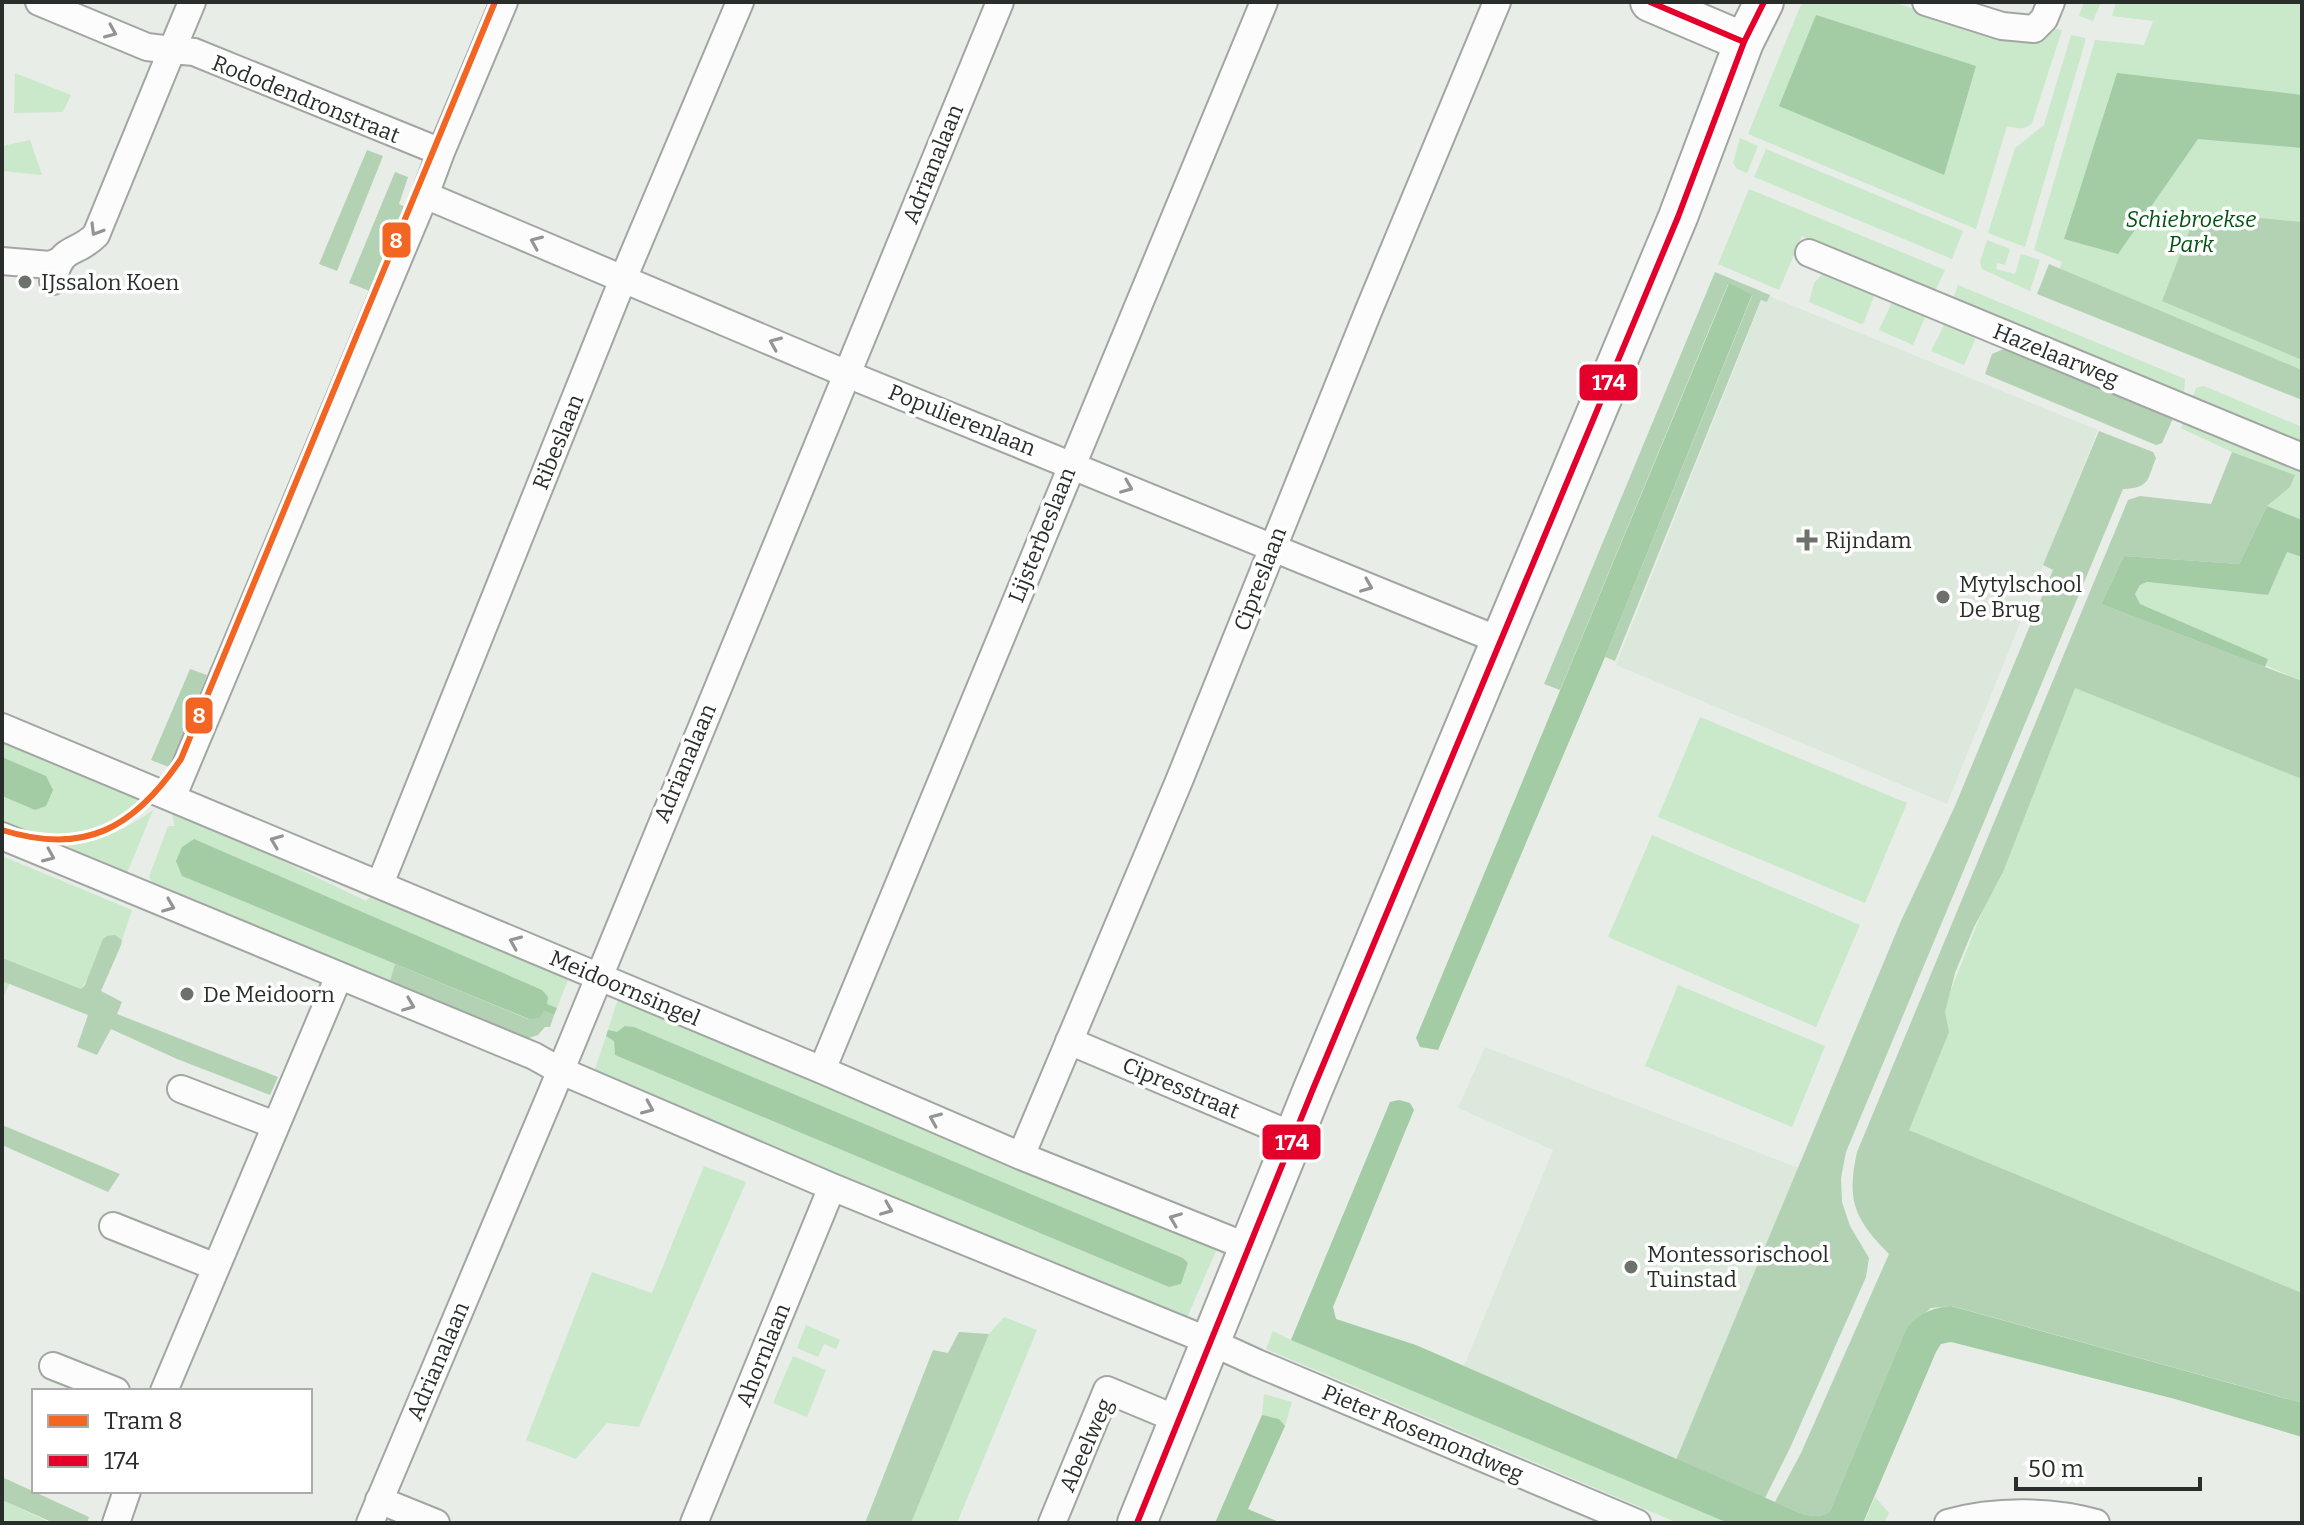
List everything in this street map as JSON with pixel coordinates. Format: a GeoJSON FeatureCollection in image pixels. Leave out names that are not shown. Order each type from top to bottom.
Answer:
{"type":"FeatureCollection","features":[{"type":"Feature","properties":{"kind":"street","name":"Rododendronstraat"},"geometry":{"type":"LineString","coordinates":[[39,2],[147,47],[194,52],[441,152]]}},
{"type":"Feature","properties":{"kind":"street"},"geometry":{"type":"LineString","coordinates":[[2,261],[50,265],[55,271],[63,254],[96,235],[192,2]]}},
{"type":"Feature","properties":{"kind":"street"},"geometry":{"type":"LineString","coordinates":[[172,798],[504,2]]}},
{"type":"Feature","properties":{"kind":"street","name":"Ribeslaan"},"geometry":{"type":"LineString","coordinates":[[380,884],[623,279],[740,2]]}},
{"type":"Feature","properties":{"kind":"street","name":"Adrianalaan"},"geometry":{"type":"LineString","coordinates":[[375,1511],[1000,2]]}},
{"type":"Feature","properties":{"kind":"street","name":"Lijsterbeslaan"},"geometry":{"type":"LineString","coordinates":[[822,1070],[1264,2]]}},
{"type":"Feature","properties":{"kind":"street","name":"Cipreslaan"},"geometry":{"type":"LineString","coordinates":[[1021,1156],[1179,781],[1497,2]]}},
{"type":"Feature","properties":{"kind":"street"},"geometry":{"type":"LineString","coordinates":[[1650,2],[1744,42]]}},
{"type":"Feature","properties":{"kind":"street"},"geometry":{"type":"LineString","coordinates":[[1137,1523],[1209,1341],[1678,217],[1744,42],[1764,2]]}},
{"type":"Feature","properties":{"kind":"street"},"geometry":{"type":"LineString","coordinates":[[1926,2],[2002,26],[2034,29],[2044,19],[2051,2]]}},
{"type":"Feature","properties":{"kind":"street","name":"Populierenlaan"},"geometry":{"type":"LineString","coordinates":[[425,195],[847,374],[1501,641]]}},
{"type":"Feature","properties":{"kind":"street","name":"Hazelaarweg"},"geometry":{"type":"LineString","coordinates":[[1809,253],[2302,457]]}},
{"type":"Feature","properties":{"kind":"street","name":"Meidoornsingel"},"geometry":{"type":"LineString","coordinates":[[2,727],[1021,1156],[1248,1247]]}},
{"type":"Feature","properties":{"kind":"street"},"geometry":{"type":"LineString","coordinates":[[2,836],[534,1056],[559,1070],[832,1187],[1209,1341]]}},
{"type":"Feature","properties":{"kind":"street"},"geometry":{"type":"LineString","coordinates":[[165,1389],[339,976]]}},
{"type":"Feature","properties":{"kind":"street","name":"Cipresstraat"},"geometry":{"type":"LineString","coordinates":[[1069,1041],[1294,1136]]}},
{"type":"Feature","properties":{"kind":"street"},"geometry":{"type":"LineString","coordinates":[[181,1089],[275,1125]]}},
{"type":"Feature","properties":{"kind":"street","name":"Ahornlaan"},"geometry":{"type":"LineString","coordinates":[[694,1523],[832,1187]]}},
{"type":"Feature","properties":{"kind":"street"},"geometry":{"type":"LineString","coordinates":[[113,1226],[216,1267]]}},
{"type":"Feature","properties":{"kind":"street","name":"Pieter Rosemondweg"},"geometry":{"type":"LineString","coordinates":[[1209,1341],[1637,1523]]}},
{"type":"Feature","properties":{"kind":"street"},"geometry":{"type":"LineString","coordinates":[[53,1366],[111,1389]]}},
{"type":"Feature","properties":{"kind":"street","name":"Abeelweg"},"geometry":{"type":"LineString","coordinates":[[1052,1523],[1107,1390],[1179,1420]]}},
{"type":"Feature","properties":{"kind":"street"},"geometry":{"type":"LineString","coordinates":[[116,1523],[126,1493]]}},
{"type":"Feature","properties":{"kind":"street"},"geometry":{"type":"LineString","coordinates":[[375,1511],[436,1523]]}},
{"type":"Feature","properties":{"kind":"street"},"geometry":{"type":"LineString","coordinates":[[1948,1523],[1969,1517],[2022,1514],[2096,1523]]}},
{"type":"Feature","properties":{"kind":"shaded area"},"geometry":{"type":"Polygon","coordinates":[[[1816,15],[1976,66],[1944,175],[1779,106],[1816,15]]]}},
{"type":"Feature","properties":{"kind":"shaded area"},"geometry":{"type":"Polygon","coordinates":[[[2117,73],[2302,95],[2302,148],[2198,139],[2118,254],[2064,239],[2117,73]]]}},
{"type":"Feature","properties":{"kind":"shaded area"},"geometry":{"type":"Polygon","coordinates":[[[1729,283],[1752,295],[1605,657],[1438,1050],[1420,1047],[1416,1038],[1729,283]]]}},
{"type":"Feature","properties":{"kind":"shaded area"},"geometry":{"type":"Polygon","coordinates":[[[1764,294],[2098,430],[1947,804],[1616,665],[1764,294]]]}},
{"type":"Feature","properties":{"kind":"shaded area"},"geometry":{"type":"Polygon","coordinates":[[[2267,506],[2302,520],[2302,557],[2287,552],[2268,595],[2147,582],[2140,585],[2135,594],[2140,604],[2268,659],[2265,667],[2101,604],[2124,556],[2239,564],[2267,506]]]}},
{"type":"Feature","properties":{"kind":"shaded area"},"geometry":{"type":"Polygon","coordinates":[[[2,757],[46,776],[53,790],[46,806],[35,810],[2,796],[2,757]]]}},
{"type":"Feature","properties":{"kind":"shaded area"},"geometry":{"type":"Polygon","coordinates":[[[194,839],[542,990],[548,997],[547,1004],[557,1008],[554,1015],[544,1011],[539,1018],[529,1019],[182,876],[176,861],[182,847],[194,839]]]}},
{"type":"Feature","properties":{"kind":"shaded area"},"geometry":{"type":"Polygon","coordinates":[[[625,1026],[634,1027],[1183,1258],[1188,1263],[1181,1284],[1169,1287],[615,1055],[614,1041],[606,1036],[608,1030],[617,1032],[625,1026]]]}},
{"type":"Feature","properties":{"kind":"shaded area","name":"Montessorischool Tuinstad"},"geometry":{"type":"Polygon","coordinates":[[[1485,1047],[1799,1168],[1676,1460],[1464,1366],[1553,1150],[1458,1108],[1485,1047]]]}},
{"type":"Feature","properties":{"kind":"shaded area"},"geometry":{"type":"Polygon","coordinates":[[[1399,1100],[1410,1103],[1414,1110],[1333,1307],[1336,1319],[1416,1345],[1795,1511],[1817,1516],[1830,1511],[1906,1329],[1921,1315],[1944,1307],[1951,1306],[2302,1403],[2302,1437],[2175,1399],[1951,1342],[1941,1344],[1936,1352],[1863,1523],[1728,1523],[1291,1340],[1390,1102],[1399,1100]]]}},
{"type":"Feature","properties":{"kind":"shaded area"},"geometry":{"type":"Polygon","coordinates":[[[1262,1415],[1279,1419],[1285,1426],[1248,1509],[1281,1523],[1215,1523],[1262,1415]]]}},
{"type":"Feature","properties":{"kind":"green space"},"geometry":{"type":"Polygon","coordinates":[[[1802,2],[1892,2],[2020,43],[2038,40],[2051,28],[2062,30],[2032,123],[2023,128],[2007,126],[1976,229],[1748,134],[1802,2]]]}},
{"type":"Feature","properties":{"kind":"green space"},"geometry":{"type":"Polygon","coordinates":[[[2084,2],[2101,2],[2093,21],[2079,16],[2084,2]]]}},
{"type":"Feature","properties":{"kind":"green space","name":"Schiebroekse Park"},"geometry":{"type":"Polygon","coordinates":[[[2116,2],[2302,2],[2302,398],[2051,293],[2062,262],[2034,250],[2095,40],[2144,45],[2153,21],[2112,16],[2116,2]],[[2117,73],[2064,239],[2070,241],[2117,73]]]}},
{"type":"Feature","properties":{"kind":"green space"},"geometry":{"type":"Polygon","coordinates":[[[2071,35],[2085,38],[2085,42],[2025,247],[1988,233],[2015,148],[2044,125],[2071,35]]]}},
{"type":"Feature","properties":{"kind":"green space"},"geometry":{"type":"Polygon","coordinates":[[[15,73],[71,95],[63,112],[14,113],[15,73]]]}},
{"type":"Feature","properties":{"kind":"green space"},"geometry":{"type":"Polygon","coordinates":[[[1740,138],[1758,146],[1747,173],[1737,169],[1733,163],[1740,138]]]}},
{"type":"Feature","properties":{"kind":"green space"},"geometry":{"type":"Polygon","coordinates":[[[30,140],[42,175],[2,171],[2,146],[30,140]]]}},
{"type":"Feature","properties":{"kind":"green space"},"geometry":{"type":"Polygon","coordinates":[[[1766,149],[1963,231],[1952,259],[1754,177],[1766,149]]]}},
{"type":"Feature","properties":{"kind":"green space"},"geometry":{"type":"Polygon","coordinates":[[[367,150],[383,156],[337,271],[319,264],[367,150]]]}},
{"type":"Feature","properties":{"kind":"green space"},"geometry":{"type":"Polygon","coordinates":[[[395,172],[408,177],[399,204],[405,207],[370,291],[349,283],[395,172]]]}},
{"type":"Feature","properties":{"kind":"green space"},"geometry":{"type":"Polygon","coordinates":[[[1749,189],[1945,270],[1935,291],[1802,236],[1779,290],[1718,264],[1749,189]]]}},
{"type":"Feature","properties":{"kind":"green space"},"geometry":{"type":"Polygon","coordinates":[[[2208,213],[2302,222],[2302,360],[2162,301],[2194,219],[2208,213]]]}},
{"type":"Feature","properties":{"kind":"green space"},"geometry":{"type":"Polygon","coordinates":[[[1987,240],[2010,249],[2005,265],[1997,263],[1996,269],[2015,274],[2021,254],[2040,260],[2030,291],[1982,269],[1980,262],[1987,240]]]}},
{"type":"Feature","properties":{"kind":"green space"},"geometry":{"type":"Polygon","coordinates":[[[2049,264],[2302,370],[2302,400],[2037,294],[2049,264]]]}},
{"type":"Feature","properties":{"kind":"green space"},"geometry":{"type":"Polygon","coordinates":[[[1715,272],[1770,295],[1767,302],[1761,300],[1615,661],[1605,657],[1752,296],[1728,284],[1560,690],[1544,684],[1715,272]]]}},
{"type":"Feature","properties":{"kind":"green space"},"geometry":{"type":"Polygon","coordinates":[[[1823,273],[1875,294],[1864,322],[1861,324],[1809,302],[1814,283],[1823,273]]]}},
{"type":"Feature","properties":{"kind":"green space"},"geometry":{"type":"Polygon","coordinates":[[[1958,285],[2185,379],[2184,394],[1953,299],[1958,285]]]}},
{"type":"Feature","properties":{"kind":"green space"},"geometry":{"type":"Polygon","coordinates":[[[1892,302],[1926,315],[1913,345],[1879,330],[1892,302]]]}},
{"type":"Feature","properties":{"kind":"green space"},"geometry":{"type":"Polygon","coordinates":[[[1945,323],[1974,335],[1975,340],[1964,365],[1931,351],[1945,323]]]}},
{"type":"Feature","properties":{"kind":"green space"},"geometry":{"type":"Polygon","coordinates":[[[2006,348],[2174,416],[2162,443],[2156,445],[1985,374],[1992,354],[2006,348]]]}},
{"type":"Feature","properties":{"kind":"green space"},"geometry":{"type":"Polygon","coordinates":[[[2204,386],[2302,427],[2302,444],[2192,398],[2196,388],[2204,386]]]}},
{"type":"Feature","properties":{"kind":"green space"},"geometry":{"type":"Polygon","coordinates":[[[2185,420],[2302,470],[2302,520],[2267,506],[2289,487],[2295,475],[2232,452],[2181,428],[2185,420]]]}},
{"type":"Feature","properties":{"kind":"green space"},"geometry":{"type":"Polygon","coordinates":[[[2099,431],[2153,452],[2156,458],[2143,485],[2123,489],[1846,1152],[1841,1178],[1842,1202],[1850,1226],[1869,1258],[1866,1277],[1765,1498],[1676,1460],[1901,921],[1955,806],[2053,570],[2043,565],[2099,431]]]}},
{"type":"Feature","properties":{"kind":"green space"},"geometry":{"type":"Polygon","coordinates":[[[2232,452],[2295,475],[2290,487],[2267,506],[2239,564],[2124,556],[2101,604],[2302,681],[2302,779],[2075,688],[2003,872],[1974,927],[1955,973],[1945,1012],[1949,1032],[1909,1130],[2302,1293],[2302,1403],[1952,1306],[1931,1308],[1906,1329],[1830,1511],[1817,1516],[1795,1511],[1775,1502],[1801,1453],[1889,1254],[1868,1231],[1856,1209],[1853,1184],[1857,1152],[2128,500],[2140,496],[2211,504],[2232,452]]]}},
{"type":"Feature","properties":{"kind":"green space"},"geometry":{"type":"Polygon","coordinates":[[[2287,551],[2302,557],[2302,681],[2265,665],[2268,659],[2140,604],[2135,594],[2140,585],[2147,582],[2268,595],[2287,551]]]}},
{"type":"Feature","properties":{"kind":"green space"},"geometry":{"type":"Polygon","coordinates":[[[2100,616],[2302,700],[2302,1293],[1897,1125],[2100,616]]]}},
{"type":"Feature","properties":{"kind":"green space"},"geometry":{"type":"Polygon","coordinates":[[[190,669],[207,675],[169,767],[151,760],[190,669]]]}},
{"type":"Feature","properties":{"kind":"green space"},"geometry":{"type":"Polygon","coordinates":[[[1700,717],[1907,803],[1865,903],[1658,817],[1700,717]]]}},
{"type":"Feature","properties":{"kind":"green space"},"geometry":{"type":"Polygon","coordinates":[[[2,737],[145,797],[93,829],[48,836],[20,831],[2,822],[2,796],[35,810],[46,776],[2,757],[2,737]]]}},
{"type":"Feature","properties":{"kind":"green space"},"geometry":{"type":"Polygon","coordinates":[[[172,808],[366,901],[373,894],[560,971],[568,980],[557,1008],[182,876],[395,964],[389,984],[153,884],[149,877],[168,826],[174,826],[172,808]]]}},
{"type":"Feature","properties":{"kind":"green space"},"geometry":{"type":"Polygon","coordinates":[[[153,810],[127,873],[62,847],[110,834],[153,810]]]}},
{"type":"Feature","properties":{"kind":"green space"},"geometry":{"type":"Polygon","coordinates":[[[1652,835],[1860,925],[1816,1027],[1608,937],[1652,835]]]}},
{"type":"Feature","properties":{"kind":"green space"},"geometry":{"type":"Polygon","coordinates":[[[2,856],[132,910],[122,940],[115,935],[81,989],[18,965],[2,1000],[2,856]]]}},
{"type":"Feature","properties":{"kind":"green space"},"geometry":{"type":"Polygon","coordinates":[[[115,935],[122,940],[121,945],[101,991],[122,1002],[117,1014],[278,1077],[270,1095],[177,1059],[111,1029],[97,1055],[77,1047],[88,1015],[2,981],[2,958],[81,989],[103,939],[115,935]]]}},
{"type":"Feature","properties":{"kind":"green space"},"geometry":{"type":"Polygon","coordinates":[[[395,964],[528,1019],[544,1011],[554,1015],[550,1027],[526,1039],[389,984],[395,964]]]}},
{"type":"Feature","properties":{"kind":"green space"},"geometry":{"type":"Polygon","coordinates":[[[1678,985],[1825,1046],[1792,1127],[1645,1066],[1678,985]]]}},
{"type":"Feature","properties":{"kind":"green space"},"geometry":{"type":"Polygon","coordinates":[[[624,999],[1218,1246],[1186,1320],[594,1072],[606,1036],[614,1040],[615,1055],[1169,1287],[1181,1284],[1188,1263],[1183,1258],[634,1027],[625,1026],[617,1033],[608,1030],[617,1002],[624,999]]]}},
{"type":"Feature","properties":{"kind":"green space"},"geometry":{"type":"Polygon","coordinates":[[[2,1125],[120,1174],[108,1192],[2,1145],[2,1125]]]}},
{"type":"Feature","properties":{"kind":"green space"},"geometry":{"type":"Polygon","coordinates":[[[704,1166],[746,1182],[639,1427],[607,1423],[576,1459],[526,1440],[592,1272],[652,1293],[704,1166]]]}},
{"type":"Feature","properties":{"kind":"green space"},"geometry":{"type":"Polygon","coordinates":[[[1004,1317],[1037,1330],[957,1523],[911,1523],[989,1334],[1004,1317]]]}},
{"type":"Feature","properties":{"kind":"green space"},"geometry":{"type":"Polygon","coordinates":[[[806,1325],[840,1340],[836,1349],[824,1344],[818,1357],[797,1348],[806,1325]]]}},
{"type":"Feature","properties":{"kind":"green space"},"geometry":{"type":"Polygon","coordinates":[[[1273,1331],[1728,1523],[1678,1523],[1266,1349],[1273,1331]]]}},
{"type":"Feature","properties":{"kind":"green space"},"geometry":{"type":"Polygon","coordinates":[[[959,1332],[989,1334],[911,1523],[865,1523],[933,1350],[948,1353],[959,1332]]]}},
{"type":"Feature","properties":{"kind":"green space"},"geometry":{"type":"Polygon","coordinates":[[[793,1356],[826,1370],[807,1417],[773,1403],[793,1356]]]}},
{"type":"Feature","properties":{"kind":"green space"},"geometry":{"type":"Polygon","coordinates":[[[1264,1394],[1292,1402],[1285,1426],[1279,1419],[1262,1415],[1264,1394]]]}},
{"type":"Feature","properties":{"kind":"green space"},"geometry":{"type":"Polygon","coordinates":[[[2,1477],[89,1517],[87,1523],[54,1523],[2,1500],[2,1477]]]}},
{"type":"Feature","properties":{"kind":"green space"},"geometry":{"type":"Polygon","coordinates":[[[1875,1497],[1889,1513],[1884,1523],[1864,1523],[1875,1497]]]}},
{"type":"Feature","properties":{"kind":"green space"},"geometry":{"type":"Polygon","coordinates":[[[2,1500],[51,1523],[2,1523],[2,1500]]]}},
{"type":"Feature","properties":{"kind":"tram line","name":"8"},"geometry":{"type":"LineString","coordinates":[[2,830],[58,840],[105,830],[126,819],[145,803],[181,759],[495,2]]}},
{"type":"Feature","properties":{"kind":"transit line","name":"174"},"geometry":{"type":"LineString","coordinates":[[1650,2],[1744,42]]}},
{"type":"Feature","properties":{"kind":"transit line","name":"174"},"geometry":{"type":"LineString","coordinates":[[1137,1523],[1313,1089],[1678,217],[1744,42],[1764,2]]}},
{"type":"Feature","properties":{"kind":"place","name":"IJssalon Koen"},"geometry":{"type":"Point","coordinates":[25,282]}},
{"type":"Feature","properties":{"kind":"place","name":"Rijndam"},"geometry":{"type":"Point","coordinates":[1807,540]}},
{"type":"Feature","properties":{"kind":"place","name":"Mytylschool De Brug"},"geometry":{"type":"Point","coordinates":[1943,597]}},
{"type":"Feature","properties":{"kind":"place","name":"De Meidoorn"},"geometry":{"type":"Point","coordinates":[187,994]}},
{"type":"Feature","properties":{"kind":"place","name":"Montessorischool Tuinstad"},"geometry":{"type":"Point","coordinates":[1631,1267]}}]}
